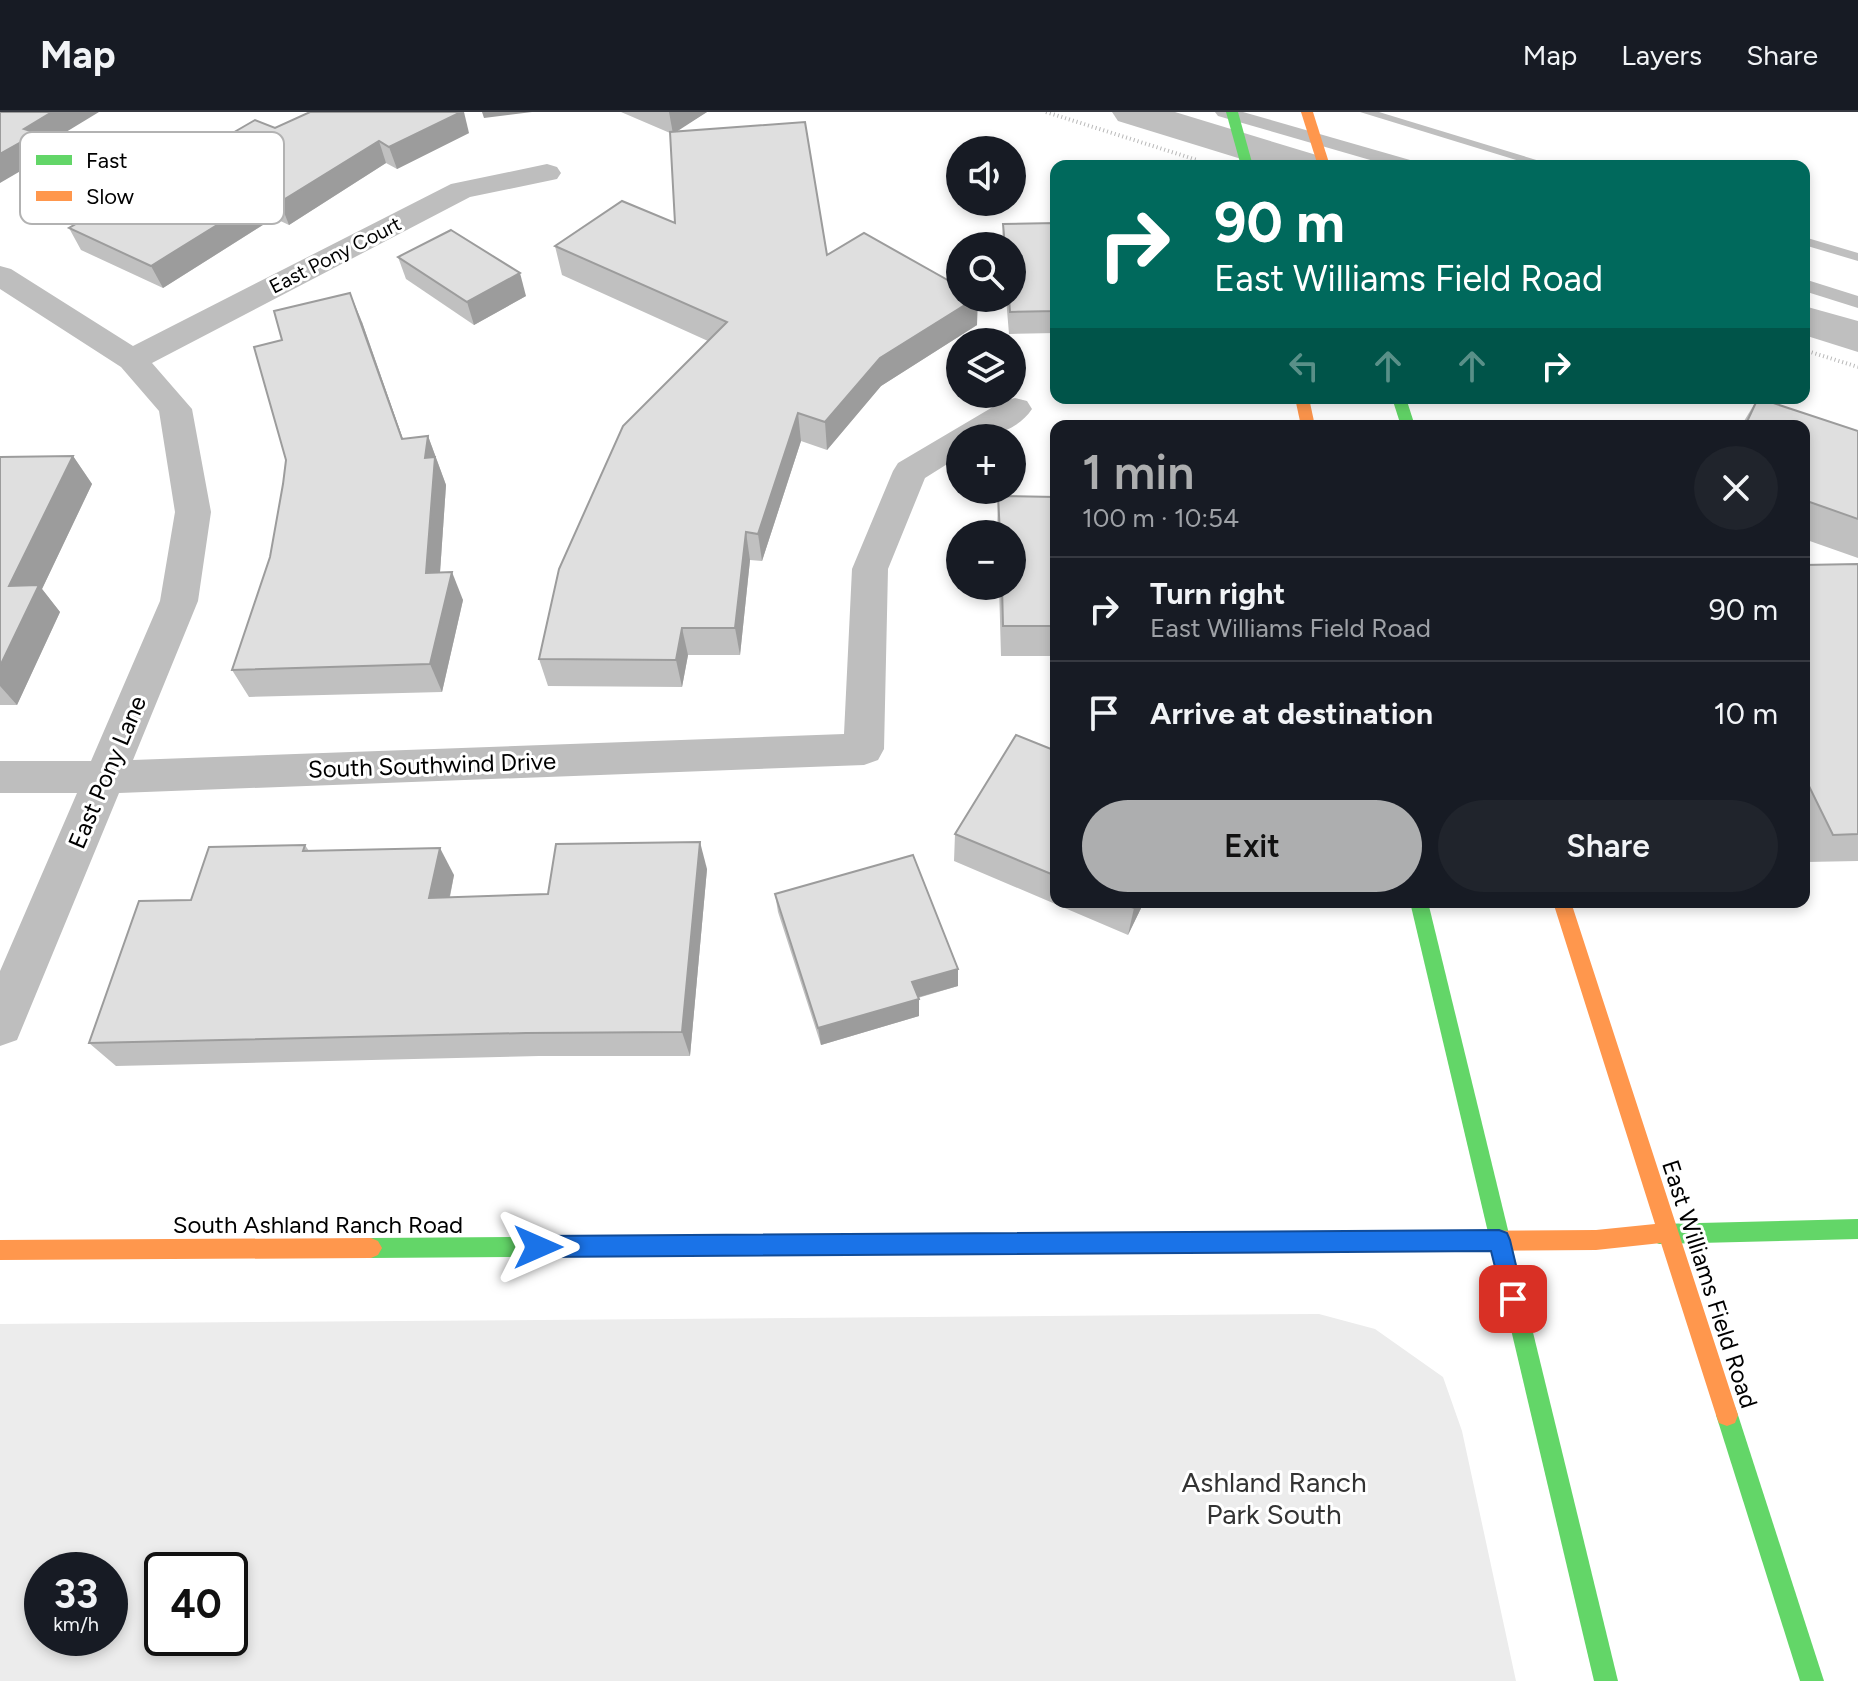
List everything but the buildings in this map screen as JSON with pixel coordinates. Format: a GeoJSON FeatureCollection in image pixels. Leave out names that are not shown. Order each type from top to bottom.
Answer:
{"type":"FeatureCollection","features":[{"type":"Feature","properties":{"kind":"main road"},"geometry":{"type":"LineString","coordinates":[[1307,112],[1322,160]]}},
{"type":"Feature","properties":{"kind":"main road"},"geometry":{"type":"LineString","coordinates":[[1230,113],[1245,160]]}},
{"type":"Feature","properties":{"kind":"main road"},"geometry":{"type":"LineString","coordinates":[[1420,908],[1606,1681]]}},
{"type":"Feature","properties":{"kind":"main road","name":"East Williams Field Road"},"geometry":{"type":"LineString","coordinates":[[1564,908],[1812,1681]]}},
{"type":"Feature","properties":{"kind":"main road","name":"South Ashland Ranch Road"},"geometry":{"type":"LineString","coordinates":[[0,1250],[1596,1240],[1669,1233],[1858,1229]]}},
{"type":"Feature","properties":{"kind":"street","name":"East Pony Court"},"geometry":{"type":"LineString","coordinates":[[132,360],[461,190],[547,173]]}},
{"type":"Feature","properties":{"kind":"street","name":"East Pony Lane"},"geometry":{"type":"LineString","coordinates":[[0,275],[132,360],[175,409],[193,512],[179,601],[0,1025]]}},
{"type":"Feature","properties":{"kind":"street"},"geometry":{"type":"LineString","coordinates":[[990,424],[1015,409]]}},
{"type":"Feature","properties":{"kind":"street","name":"South Southwind Drive"},"geometry":{"type":"LineString","coordinates":[[0,777],[104,777],[864,749],[870,569],[910,471],[946,449]]}},
{"type":"Feature","properties":{"kind":"lane"},"geometry":{"type":"LineString","coordinates":[[1230,113],[1391,160]]}},
{"type":"Feature","properties":{"kind":"lane"},"geometry":{"type":"LineString","coordinates":[[1810,287],[1858,302]]}},
{"type":"Feature","properties":{"kind":"path"},"geometry":{"type":"LineString","coordinates":[[1046,112],[1199,160]]}},
{"type":"Feature","properties":{"kind":"path"},"geometry":{"type":"LineString","coordinates":[[1810,352],[1858,367]]}},
{"type":"Feature","properties":{"kind":"green space","name":"Ashland Ranch Park South"},"geometry":{"type":"Polygon","coordinates":[[[1319,1314],[1375,1329],[1443,1377],[1462,1431],[1516,1681],[0,1681],[0,1324],[1319,1314]]]}},
{"type":"Feature","properties":{"kind":"waterway"},"geometry":{"type":"LineString","coordinates":[[1132,112],[1288,160]]}},
{"type":"Feature","properties":{"kind":"waterway"},"geometry":{"type":"LineString","coordinates":[[1366,112],[1530,160]]}},
{"type":"Feature","properties":{"kind":"waterway"},"geometry":{"type":"LineString","coordinates":[[1810,243],[1858,257]]}},
{"type":"Feature","properties":{"kind":"waterway"},"geometry":{"type":"LineString","coordinates":[[1810,322],[1858,337]]}},
{"type":"Feature","properties":{"kind":"traffic: fast"},"geometry":{"type":"LineString","coordinates":[[1232,112],[1245,160]]}},
{"type":"Feature","properties":{"kind":"traffic: fast"},"geometry":{"type":"LineString","coordinates":[[1401,404],[1406,420]]}},
{"type":"Feature","properties":{"kind":"traffic: fast"},"geometry":{"type":"LineString","coordinates":[[1420,908],[1606,1681]]}},
{"type":"Feature","properties":{"kind":"traffic: fast"},"geometry":{"type":"LineString","coordinates":[[1659,1234],[1858,1229]]}},
{"type":"Feature","properties":{"kind":"traffic: fast"},"geometry":{"type":"LineString","coordinates":[[371,1248],[1105,1243]]}},
{"type":"Feature","properties":{"kind":"traffic: fast"},"geometry":{"type":"LineString","coordinates":[[1727,1415],[1812,1681]]}},
{"type":"Feature","properties":{"kind":"traffic: slow"},"geometry":{"type":"LineString","coordinates":[[1307,112],[1322,160]]}},
{"type":"Feature","properties":{"kind":"traffic: slow"},"geometry":{"type":"LineString","coordinates":[[1303,404],[1307,420]]}},
{"type":"Feature","properties":{"kind":"traffic: slow"},"geometry":{"type":"LineString","coordinates":[[1564,908],[1727,1415]]}},
{"type":"Feature","properties":{"kind":"traffic: slow"},"geometry":{"type":"LineString","coordinates":[[1105,1243],[1596,1240],[1659,1234]]}},
{"type":"Feature","properties":{"kind":"traffic: slow"},"geometry":{"type":"LineString","coordinates":[[0,1250],[371,1248]]}},
{"type":"Feature","properties":{"kind":"route"},"geometry":{"type":"LineString","coordinates":[[538,1247],[1499,1240],[1513,1299]]}}]}
